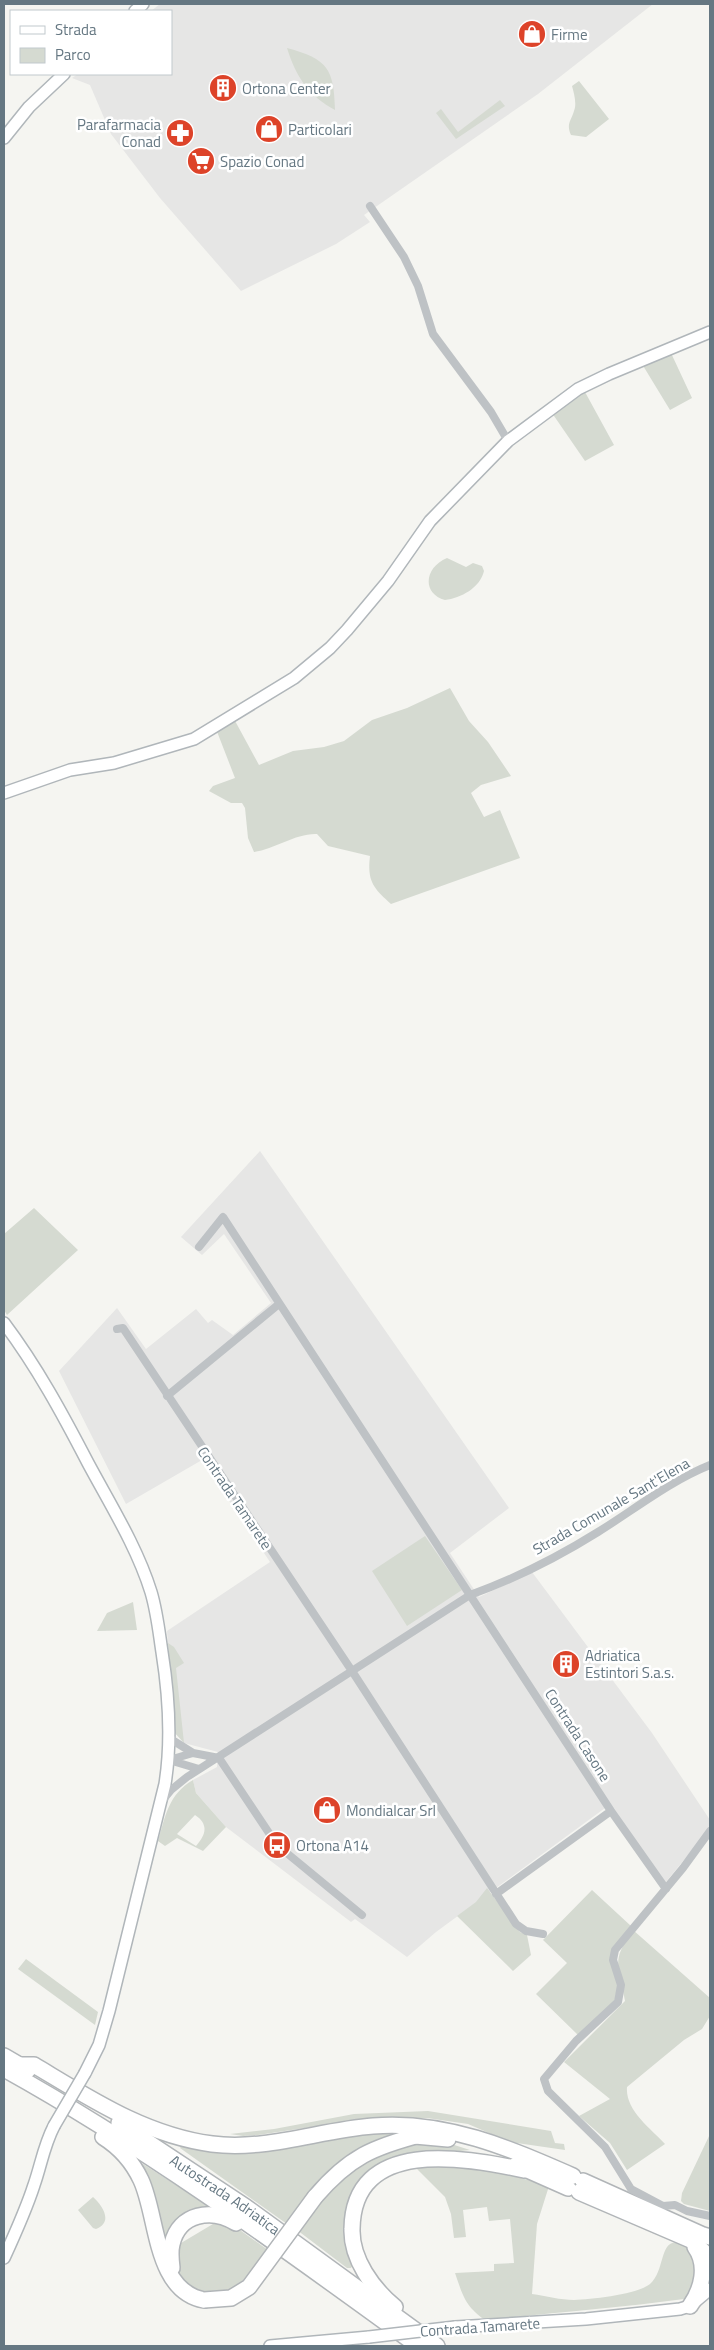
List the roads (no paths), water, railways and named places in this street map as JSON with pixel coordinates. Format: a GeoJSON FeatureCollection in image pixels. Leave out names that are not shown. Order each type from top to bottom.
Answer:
{"type":"FeatureCollection","features":[{"type":"Feature","properties":{"kind":"highway","name":"Autostrada Adriatica"},"geometry":{"type":"LineString","coordinates":[[4,2056],[118,2123],[193,2171],[437,2346]]}},
{"type":"Feature","properties":{"kind":"highway"},"geometry":{"type":"LineString","coordinates":[[20,2065],[34,2065],[119,2115],[142,2125],[168,2135],[208,2143],[228,2145],[260,2143],[380,2125],[424,2126],[474,2137],[513,2150],[576,2184],[687,2238],[698,2245],[710,2258]]}},
{"type":"Feature","properties":{"kind":"highway","name":"Autostrada Adriatica"},"geometry":{"type":"LineString","coordinates":[[4,2069],[151,2157],[250,2225],[418,2346]]}},
{"type":"Feature","properties":{"kind":"highway"},"geometry":{"type":"LineString","coordinates":[[71,2108],[78,2119],[116,2147],[135,2170],[145,2190],[164,2266],[189,2294],[204,2300],[231,2298],[249,2287],[315,2197],[338,2172],[357,2158],[387,2144],[445,2130]]}},
{"type":"Feature","properties":{"kind":"highway"},"geometry":{"type":"LineString","coordinates":[[415,2136],[450,2139],[473,2145],[489,2151],[524,2170]]}},
{"type":"Feature","properties":{"kind":"highway"},"geometry":{"type":"LineString","coordinates":[[448,2346],[390,2302],[363,2268],[352,2236],[356,2202],[365,2186],[379,2173],[393,2166],[415,2160],[439,2158],[477,2160],[524,2170],[576,2184],[708,2238]]}},
{"type":"Feature","properties":{"kind":"highway"},"geometry":{"type":"LineString","coordinates":[[172,2277],[171,2255],[173,2240],[179,2229],[190,2219],[199,2215],[214,2213],[229,2218],[241,2226],[250,2225]]}},
{"type":"Feature","properties":{"kind":"highway"},"geometry":{"type":"LineString","coordinates":[[687,2238],[699,2253],[702,2268],[700,2288],[690,2306]]}},
{"type":"Feature","properties":{"kind":"main road"},"geometry":{"type":"LineString","coordinates":[[4,138],[29,107],[63,75]]}},
{"type":"Feature","properties":{"kind":"main road"},"geometry":{"type":"LineString","coordinates":[[4,793],[70,770],[114,763],[194,738],[294,678],[330,648],[347,630],[388,581],[430,521],[508,441],[578,389],[710,332]]}},
{"type":"Feature","properties":{"kind":"main road"},"geometry":{"type":"LineString","coordinates":[[4,1323],[30,1358],[48,1389],[136,1555],[151,1591],[157,1614],[168,1688],[170,1738],[169,1760],[161,1804],[109,2011],[96,2052],[47,2139],[35,2184],[4,2258]]}},
{"type":"Feature","properties":{"kind":"main road"},"geometry":{"type":"LineString","coordinates":[[690,2306],[710,2289]]}},
{"type":"Feature","properties":{"kind":"main road","name":"Contrada Tamarete"},"geometry":{"type":"LineString","coordinates":[[270,2346],[455,2327],[586,2319],[680,2310],[690,2306]]}},
{"type":"Feature","properties":{"kind":"street"},"geometry":{"type":"LineString","coordinates":[[370,206],[404,257],[418,286],[433,334],[491,412],[508,441]]}},
{"type":"Feature","properties":{"kind":"street","name":"Contrada Casone"},"geometry":{"type":"LineString","coordinates":[[200,1248],[223,1217],[611,1810],[666,1889]]}},
{"type":"Feature","properties":{"kind":"street"},"geometry":{"type":"LineString","coordinates":[[167,1396],[279,1304]]}},
{"type":"Feature","properties":{"kind":"street","name":"Contrada Tamarete"},"geometry":{"type":"LineString","coordinates":[[117,1329],[123,1328],[352,1671],[516,1924],[526,1931],[543,1934]]}},
{"type":"Feature","properties":{"kind":"street","name":"Strada Comunale Sant'Elena"},"geometry":{"type":"LineString","coordinates":[[161,1804],[171,1790],[199,1770],[470,1595],[501,1584],[596,1534],[690,1473],[710,1465]]}},
{"type":"Feature","properties":{"kind":"street"},"geometry":{"type":"LineString","coordinates":[[170,1738],[193,1753],[219,1758],[277,1845],[362,1915]]}},
{"type":"Feature","properties":{"kind":"street"},"geometry":{"type":"LineString","coordinates":[[169,1760],[193,1753]]}},
{"type":"Feature","properties":{"kind":"street"},"geometry":{"type":"LineString","coordinates":[[169,1760],[199,1770]]}},
{"type":"Feature","properties":{"kind":"street"},"geometry":{"type":"LineString","coordinates":[[496,1894],[611,1810]]}},
{"type":"Feature","properties":{"kind":"street"},"geometry":{"type":"LineString","coordinates":[[710,1831],[666,1889],[615,1950],[613,1960],[620,1985],[618,2002],[576,2041],[550,2069],[544,2079],[548,2091],[605,2147],[631,2189],[663,2206],[675,2205],[687,2211],[710,2216]]}},
{"type":"Feature","properties":{"kind":"place","name":"Firme"},"geometry":{"type":"Point","coordinates":[532,34]}},
{"type":"Feature","properties":{"kind":"place","name":"Ortona Center"},"geometry":{"type":"Point","coordinates":[223,88]}},
{"type":"Feature","properties":{"kind":"place","name":"Particolari"},"geometry":{"type":"Point","coordinates":[269,129]}},
{"type":"Feature","properties":{"kind":"place","name":"Parafarmacia Conad"},"geometry":{"type":"Point","coordinates":[180,133]}},
{"type":"Feature","properties":{"kind":"place","name":"Spazio Conad"},"geometry":{"type":"Point","coordinates":[201,161]}},
{"type":"Feature","properties":{"kind":"place","name":"Adriatica Estintori S.a.s."},"geometry":{"type":"Point","coordinates":[566,1664]}},
{"type":"Feature","properties":{"kind":"place","name":"Mondialcar Srl"},"geometry":{"type":"Point","coordinates":[327,1810]}},
{"type":"Feature","properties":{"kind":"place","name":"Ortona A14"},"geometry":{"type":"Point","coordinates":[277,1845]}}]}
